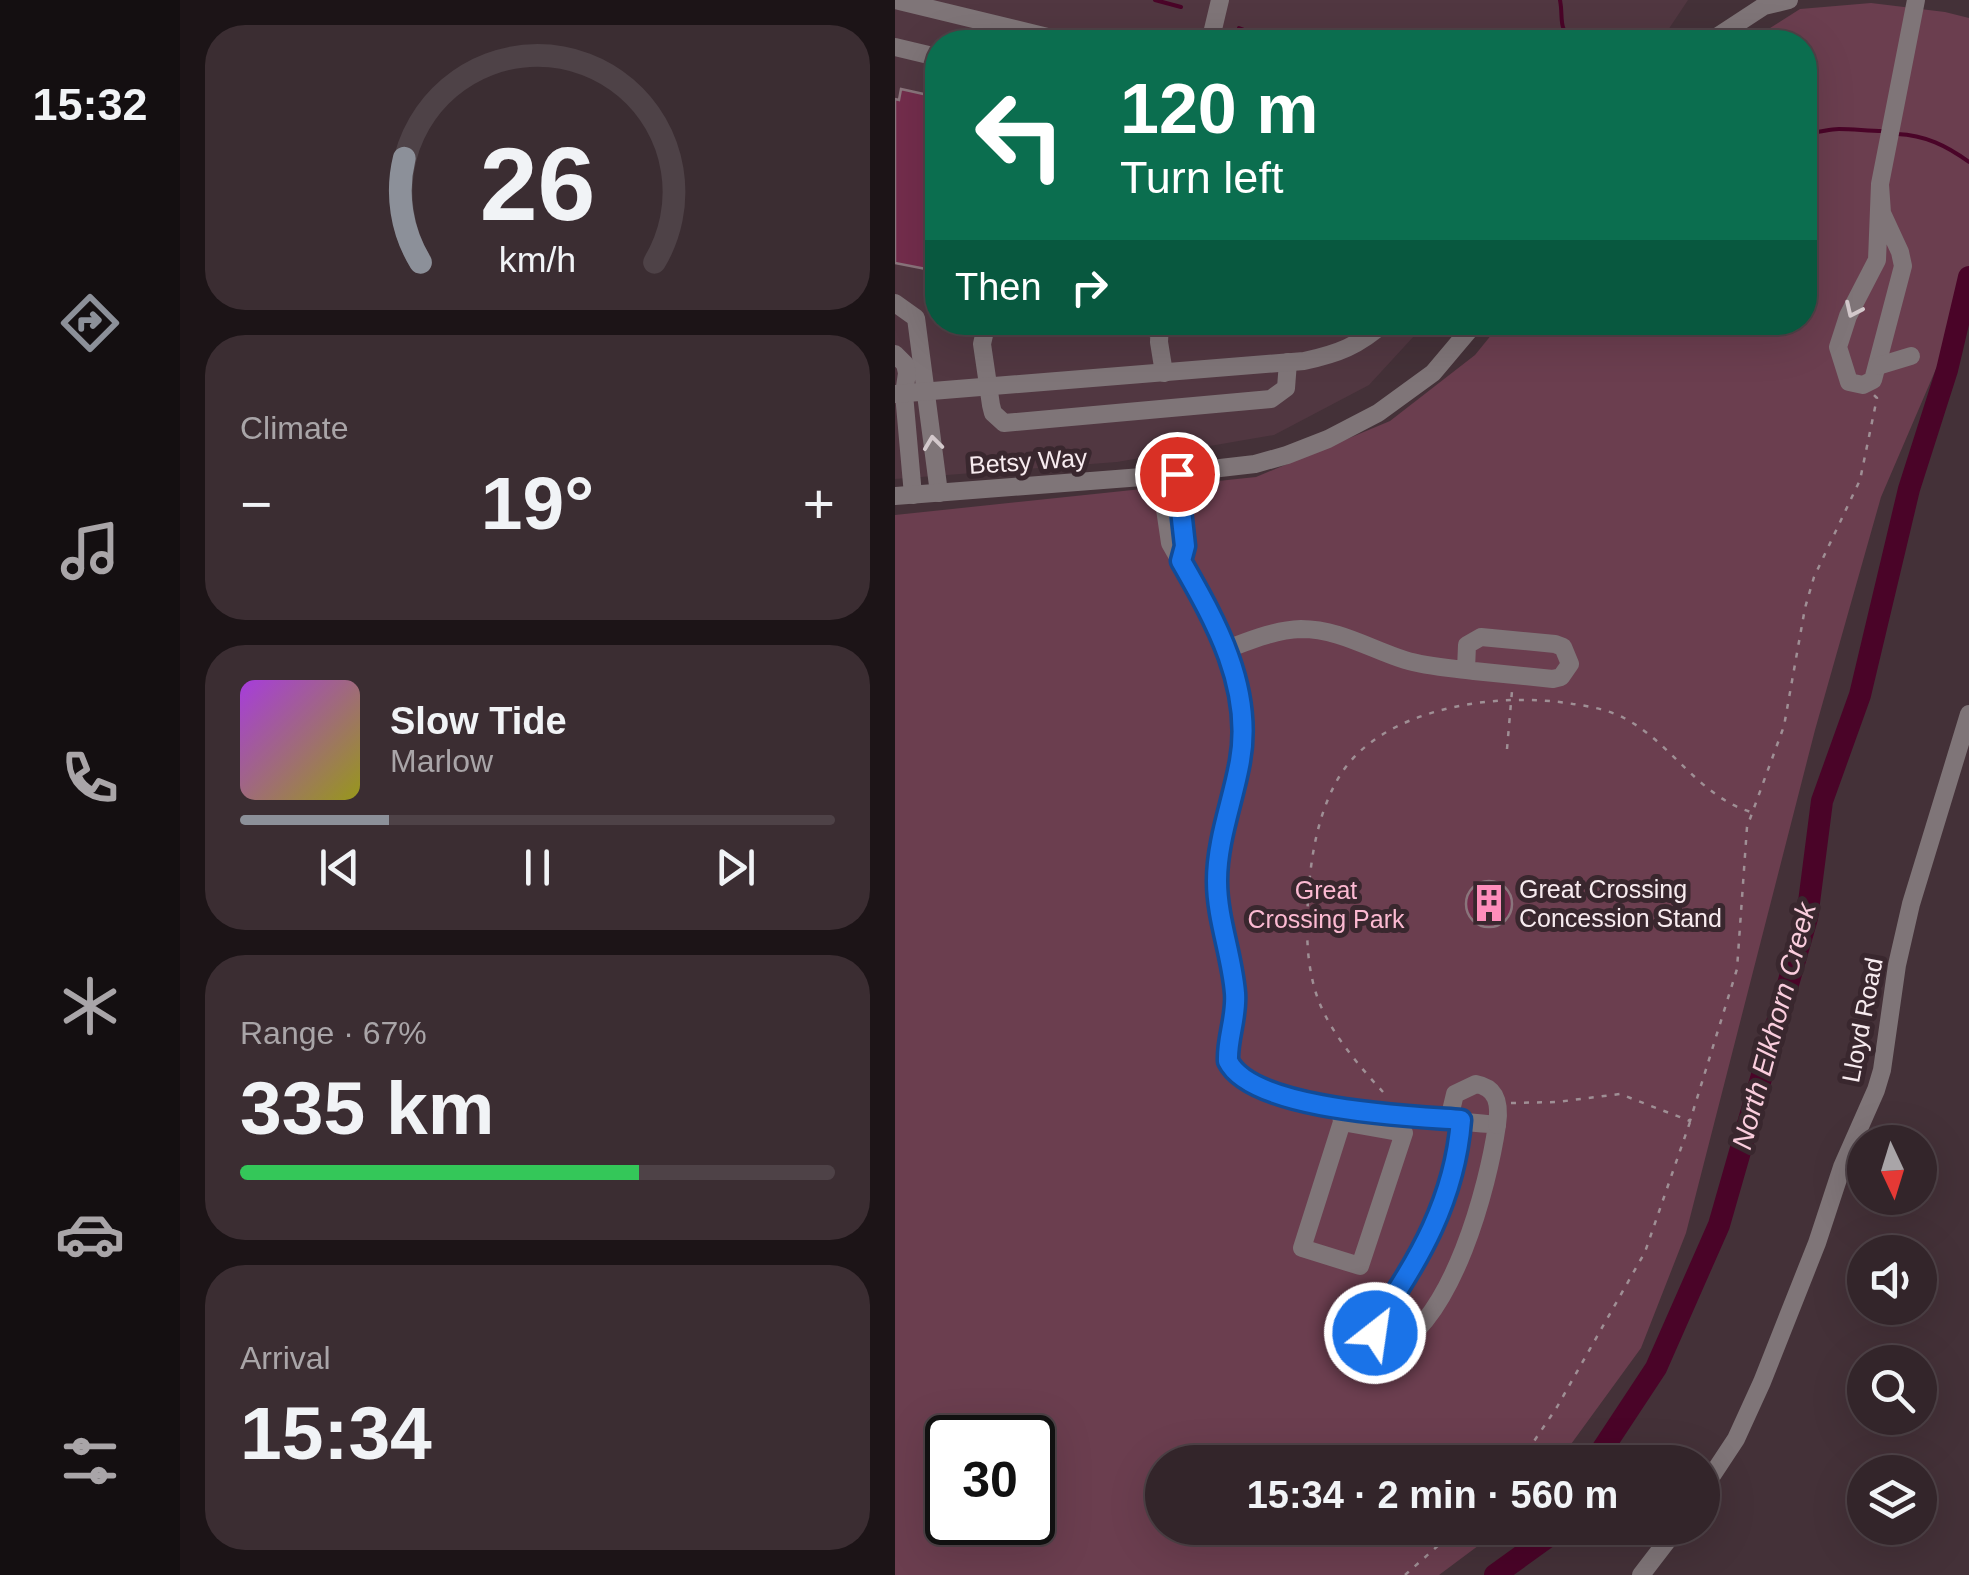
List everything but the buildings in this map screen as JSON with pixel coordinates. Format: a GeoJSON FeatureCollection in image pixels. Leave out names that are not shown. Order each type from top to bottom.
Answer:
{"type":"FeatureCollection","features":[{"type":"Feature","properties":{"kind":"street"},"geometry":{"type":"LineString","coordinates":[[895,0],[1019,30]]}},
{"type":"Feature","properties":{"kind":"street"},"geometry":{"type":"LineString","coordinates":[[1213,30],[1219,0]]}},
{"type":"Feature","properties":{"kind":"street"},"geometry":{"type":"LineString","coordinates":[[1727,30],[1764,6],[1789,0]]}},
{"type":"Feature","properties":{"kind":"street"},"geometry":{"type":"LineString","coordinates":[[1883,225],[1903,266],[1878,366],[1873,380],[1863,385],[1849,382],[1838,347],[1877,260],[1883,225],[1880,184],[1916,0]]}},
{"type":"Feature","properties":{"kind":"street"},"geometry":{"type":"LineString","coordinates":[[895,47],[925,55]]}},
{"type":"Feature","properties":{"kind":"street"},"geometry":{"type":"LineString","coordinates":[[895,305],[911,327],[909,338],[895,351],[905,364],[900,394],[904,496]]}},
{"type":"Feature","properties":{"kind":"street"},"geometry":{"type":"LineString","coordinates":[[895,305],[907,308],[916,318],[939,493]]}},
{"type":"Feature","properties":{"kind":"street"},"geometry":{"type":"LineString","coordinates":[[985,335],[989,388],[998,420],[1003,423],[1271,400],[1286,388],[1288,362]]}},
{"type":"Feature","properties":{"kind":"street"},"geometry":{"type":"LineString","coordinates":[[1160,335],[1164,373]]}},
{"type":"Feature","properties":{"kind":"street"},"geometry":{"type":"LineString","coordinates":[[900,394],[1288,362],[1341,354],[1371,335]]}},
{"type":"Feature","properties":{"kind":"street","name":"Betsy Way"},"geometry":{"type":"LineString","coordinates":[[904,496],[1255,464],[1328,439],[1379,413],[1433,372],[1466,335]]}},
{"type":"Feature","properties":{"kind":"street"},"geometry":{"type":"LineString","coordinates":[[1878,366],[1911,356]]}},
{"type":"Feature","properties":{"kind":"street"},"geometry":{"type":"LineString","coordinates":[[1169,474],[1175,521],[1169,543],[1220,631],[1240,709],[1241,755],[1222,836],[1217,880],[1236,999],[1228,1061],[1239,1078],[1252,1086],[1404,1133],[1360,1266],[1302,1248],[1341,1115]]}},
{"type":"Feature","properties":{"kind":"street"},"geometry":{"type":"LineString","coordinates":[[1227,650],[1268,634],[1301,629],[1349,637],[1405,660],[1466,670],[1553,679],[1568,670],[1568,655],[1555,644],[1481,637],[1467,645],[1466,670]]}},
{"type":"Feature","properties":{"kind":"street","name":"Lloyd Road"},"geometry":{"type":"LineString","coordinates":[[1720,1463],[1762,1382],[1817,1243],[1842,1167],[1876,1090],[1911,904],[1969,714]]}},
{"type":"Feature","properties":{"kind":"street"},"geometry":{"type":"LineString","coordinates":[[1476,1084],[1491,1090],[1498,1101],[1479,1213],[1426,1317],[1403,1343],[1391,1348],[1382,1346],[1375,1324],[1401,1289],[1429,1238],[1456,1163],[1455,1120],[1455,1094],[1476,1084]]}},
{"type":"Feature","properties":{"kind":"street"},"geometry":{"type":"LineString","coordinates":[[1341,1115],[1497,1124]]}},
{"type":"Feature","properties":{"kind":"street"},"geometry":{"type":"LineString","coordinates":[[1641,1575],[1664,1545]]}},
{"type":"Feature","properties":{"kind":"path"},"geometry":{"type":"LineString","coordinates":[[1531,1445],[1645,1252],[1690,1121],[1737,968],[1745,844],[1752,812],[1784,726],[1814,576],[1860,480],[1875,418],[1874,395]]}},
{"type":"Feature","properties":{"kind":"path"},"geometry":{"type":"LineString","coordinates":[[1507,748],[1515,675]]}},
{"type":"Feature","properties":{"kind":"path"},"geometry":{"type":"LineString","coordinates":[[1383,1092],[1334,1029],[1319,1001],[1311,974],[1307,908],[1310,872],[1326,804],[1341,774],[1373,742],[1447,708],[1511,701],[1571,703],[1624,718],[1661,745],[1722,800],[1752,812]]}},
{"type":"Feature","properties":{"kind":"path"},"geometry":{"type":"LineString","coordinates":[[1504,1103],[1557,1102],[1620,1094],[1690,1121]]}},
{"type":"Feature","properties":{"kind":"path"},"geometry":{"type":"LineString","coordinates":[[1405,1575],[1439,1545]]}},
{"type":"Feature","properties":{"kind":"shaded area"},"geometry":{"type":"Polygon","coordinates":[[[895,0],[1688,0],[1668,30],[925,30],[925,335],[1415,335],[1369,385],[1274,435],[1117,462],[895,479],[895,0]]]}},
{"type":"Feature","properties":{"kind":"green space","name":"Great Crossing Park"},"geometry":{"type":"Polygon","coordinates":[[[1871,3],[1969,18],[1969,292],[1881,497],[1815,730],[1686,1233],[1641,1348],[1570,1445],[1145,1445],[1145,1545],[1479,1545],[1439,1575],[895,1575],[895,515],[1256,477],[1390,421],[1475,355],[1491,335],[1817,335],[1817,30],[1767,30],[1800,9],[1871,3]]]}},
{"type":"Feature","properties":{"kind":"waterway"},"geometry":{"type":"LineString","coordinates":[[1155,0],[1181,7]]}},
{"type":"Feature","properties":{"kind":"waterway"},"geometry":{"type":"LineString","coordinates":[[1560,0],[1564,30]]}},
{"type":"Feature","properties":{"kind":"waterway"},"geometry":{"type":"LineString","coordinates":[[1239,28],[1244,30]]}},
{"type":"Feature","properties":{"kind":"waterway"},"geometry":{"type":"LineString","coordinates":[[1817,132],[1883,131]]}},
{"type":"Feature","properties":{"kind":"waterway"},"geometry":{"type":"LineString","coordinates":[[1897,134],[1935,142],[1969,162]]}},
{"type":"Feature","properties":{"kind":"waterway","name":"North Elkhorn Creek"},"geometry":{"type":"LineString","coordinates":[[1605,1445],[1656,1368],[1719,1225],[1807,918],[1822,801],[1860,695],[1909,489],[1947,370],[1969,277]]}},
{"type":"Feature","properties":{"kind":"waterway","name":"North Elkhorn Creek"},"geometry":{"type":"LineString","coordinates":[[1495,1575],[1536,1545]]}},
{"type":"Feature","properties":{"kind":"place","name":"Great Crossing Concession Stand"},"geometry":{"type":"Point","coordinates":[1489,903]}},
{"type":"Feature","properties":{"kind":"route"},"geometry":{"type":"LineString","coordinates":[[1177,474],[1185,546],[1181,561],[1220,631],[1234,670],[1240,709],[1241,755],[1222,836],[1217,880],[1236,999],[1228,1061],[1239,1078],[1252,1086],[1299,1100],[1461,1120],[1456,1163],[1445,1200],[1416,1263],[1375,1324],[1375,1333]]}}]}
